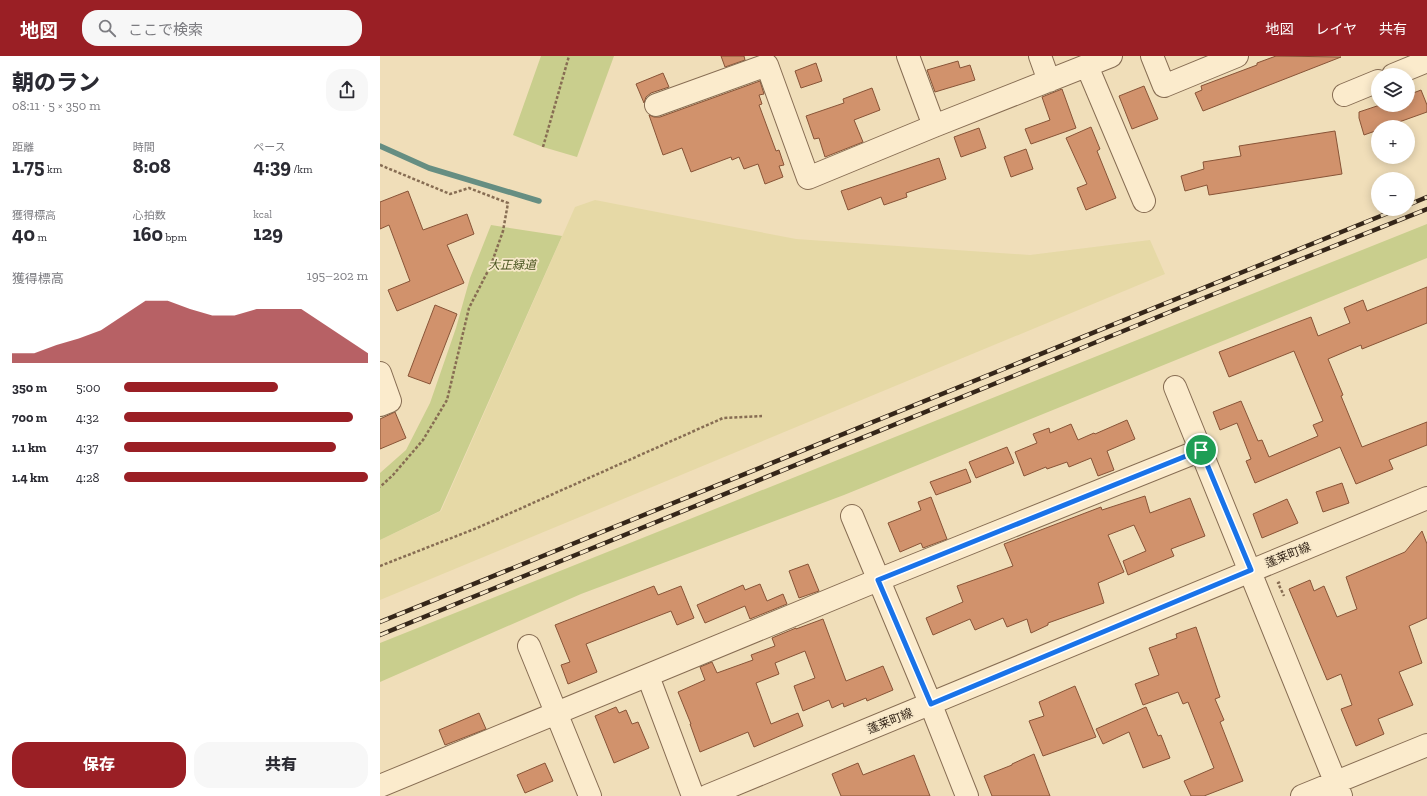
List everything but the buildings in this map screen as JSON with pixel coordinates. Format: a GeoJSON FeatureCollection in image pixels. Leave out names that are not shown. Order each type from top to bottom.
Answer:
{"type":"FeatureCollection","features":[{"type":"Feature","properties":{"kind":"street"},"geometry":{"type":"LineString","coordinates":[[908,56],[934,126]]}},
{"type":"Feature","properties":{"kind":"street"},"geometry":{"type":"LineString","coordinates":[[1040,56],[1049,81]]}},
{"type":"Feature","properties":{"kind":"street"},"geometry":{"type":"LineString","coordinates":[[656,105],[767,65],[808,178],[1111,56]]}},
{"type":"Feature","properties":{"kind":"street"},"geometry":{"type":"LineString","coordinates":[[1152,56],[1164,86],[1238,56]]}},
{"type":"Feature","properties":{"kind":"street"},"geometry":{"type":"LineString","coordinates":[[1410,68],[1427,61]]}},
{"type":"Feature","properties":{"kind":"street"},"geometry":{"type":"LineString","coordinates":[[1087,66],[1144,201]]}},
{"type":"Feature","properties":{"kind":"street"},"geometry":{"type":"LineString","coordinates":[[1344,95],[1371,84]]}},
{"type":"Feature","properties":{"kind":"street"},"geometry":{"type":"LineString","coordinates":[[380,373],[390,401],[380,405]]}},
{"type":"Feature","properties":{"kind":"street"},"geometry":{"type":"LineString","coordinates":[[1175,387],[1251,570],[1338,789]]}},
{"type":"Feature","properties":{"kind":"street"},"geometry":{"type":"LineString","coordinates":[[380,786],[878,580],[1201,450]]}},
{"type":"Feature","properties":{"kind":"street","name":"蓬莱町線"},"geometry":{"type":"LineString","coordinates":[[707,796],[1427,498]]}},
{"type":"Feature","properties":{"kind":"street"},"geometry":{"type":"LineString","coordinates":[[852,516],[931,704],[967,796]]}},
{"type":"Feature","properties":{"kind":"street"},"geometry":{"type":"LineString","coordinates":[[529,646],[590,796]]}},
{"type":"Feature","properties":{"kind":"street"},"geometry":{"type":"LineString","coordinates":[[648,676],[694,796]]}},
{"type":"Feature","properties":{"kind":"street"},"geometry":{"type":"LineString","coordinates":[[1302,796],[1338,789],[1427,746]]}},
{"type":"Feature","properties":{"kind":"path"},"geometry":{"type":"LineString","coordinates":[[543,147],[569,56]]}},
{"type":"Feature","properties":{"kind":"path"},"geometry":{"type":"LineString","coordinates":[[380,164],[450,194],[469,188],[508,203],[503,231],[491,265],[469,308],[447,400],[423,440],[393,475],[380,487]]}},
{"type":"Feature","properties":{"kind":"path"},"geometry":{"type":"LineString","coordinates":[[380,566],[477,528],[723,418],[762,416]]}},
{"type":"Feature","properties":{"kind":"path"},"geometry":{"type":"LineString","coordinates":[[1284,597],[1278,582],[1285,580]]}},
{"type":"Feature","properties":{"kind":"shaded area"},"geometry":{"type":"Polygon","coordinates":[[[595,200],[796,239],[1030,255],[1150,240],[1165,274],[380,600],[380,540],[441,511],[575,207],[595,200]]]}},
{"type":"Feature","properties":{"kind":"green space"},"geometry":{"type":"Polygon","coordinates":[[[541,56],[614,56],[577,157],[543,147],[513,135],[541,56]]]}},
{"type":"Feature","properties":{"kind":"green space"},"geometry":{"type":"Polygon","coordinates":[[[1427,224],[1427,258],[844,495],[581,594],[380,682],[380,643],[1427,224]]]}},
{"type":"Feature","properties":{"kind":"green space","name":"大正緑道"},"geometry":{"type":"Polygon","coordinates":[[[491,225],[562,236],[440,511],[380,540],[380,473],[406,450],[430,403],[456,328],[470,278],[491,225]]]}},
{"type":"Feature","properties":{"kind":"waterway"},"geometry":{"type":"LineString","coordinates":[[380,146],[429,168],[539,201]]}},
{"type":"Feature","properties":{"kind":"railway"},"geometry":{"type":"LineString","coordinates":[[1415,202],[1427,197]]}},
{"type":"Feature","properties":{"kind":"railway"},"geometry":{"type":"LineString","coordinates":[[380,635],[1209,296],[1427,209]]}},
{"type":"Feature","properties":{"kind":"railway"},"geometry":{"type":"LineString","coordinates":[[380,622],[1381,216]]}},
{"type":"Feature","properties":{"kind":"route"},"geometry":{"type":"LineString","coordinates":[[1201,450],[1251,570],[931,704],[878,580],[1201,450]]}}]}
